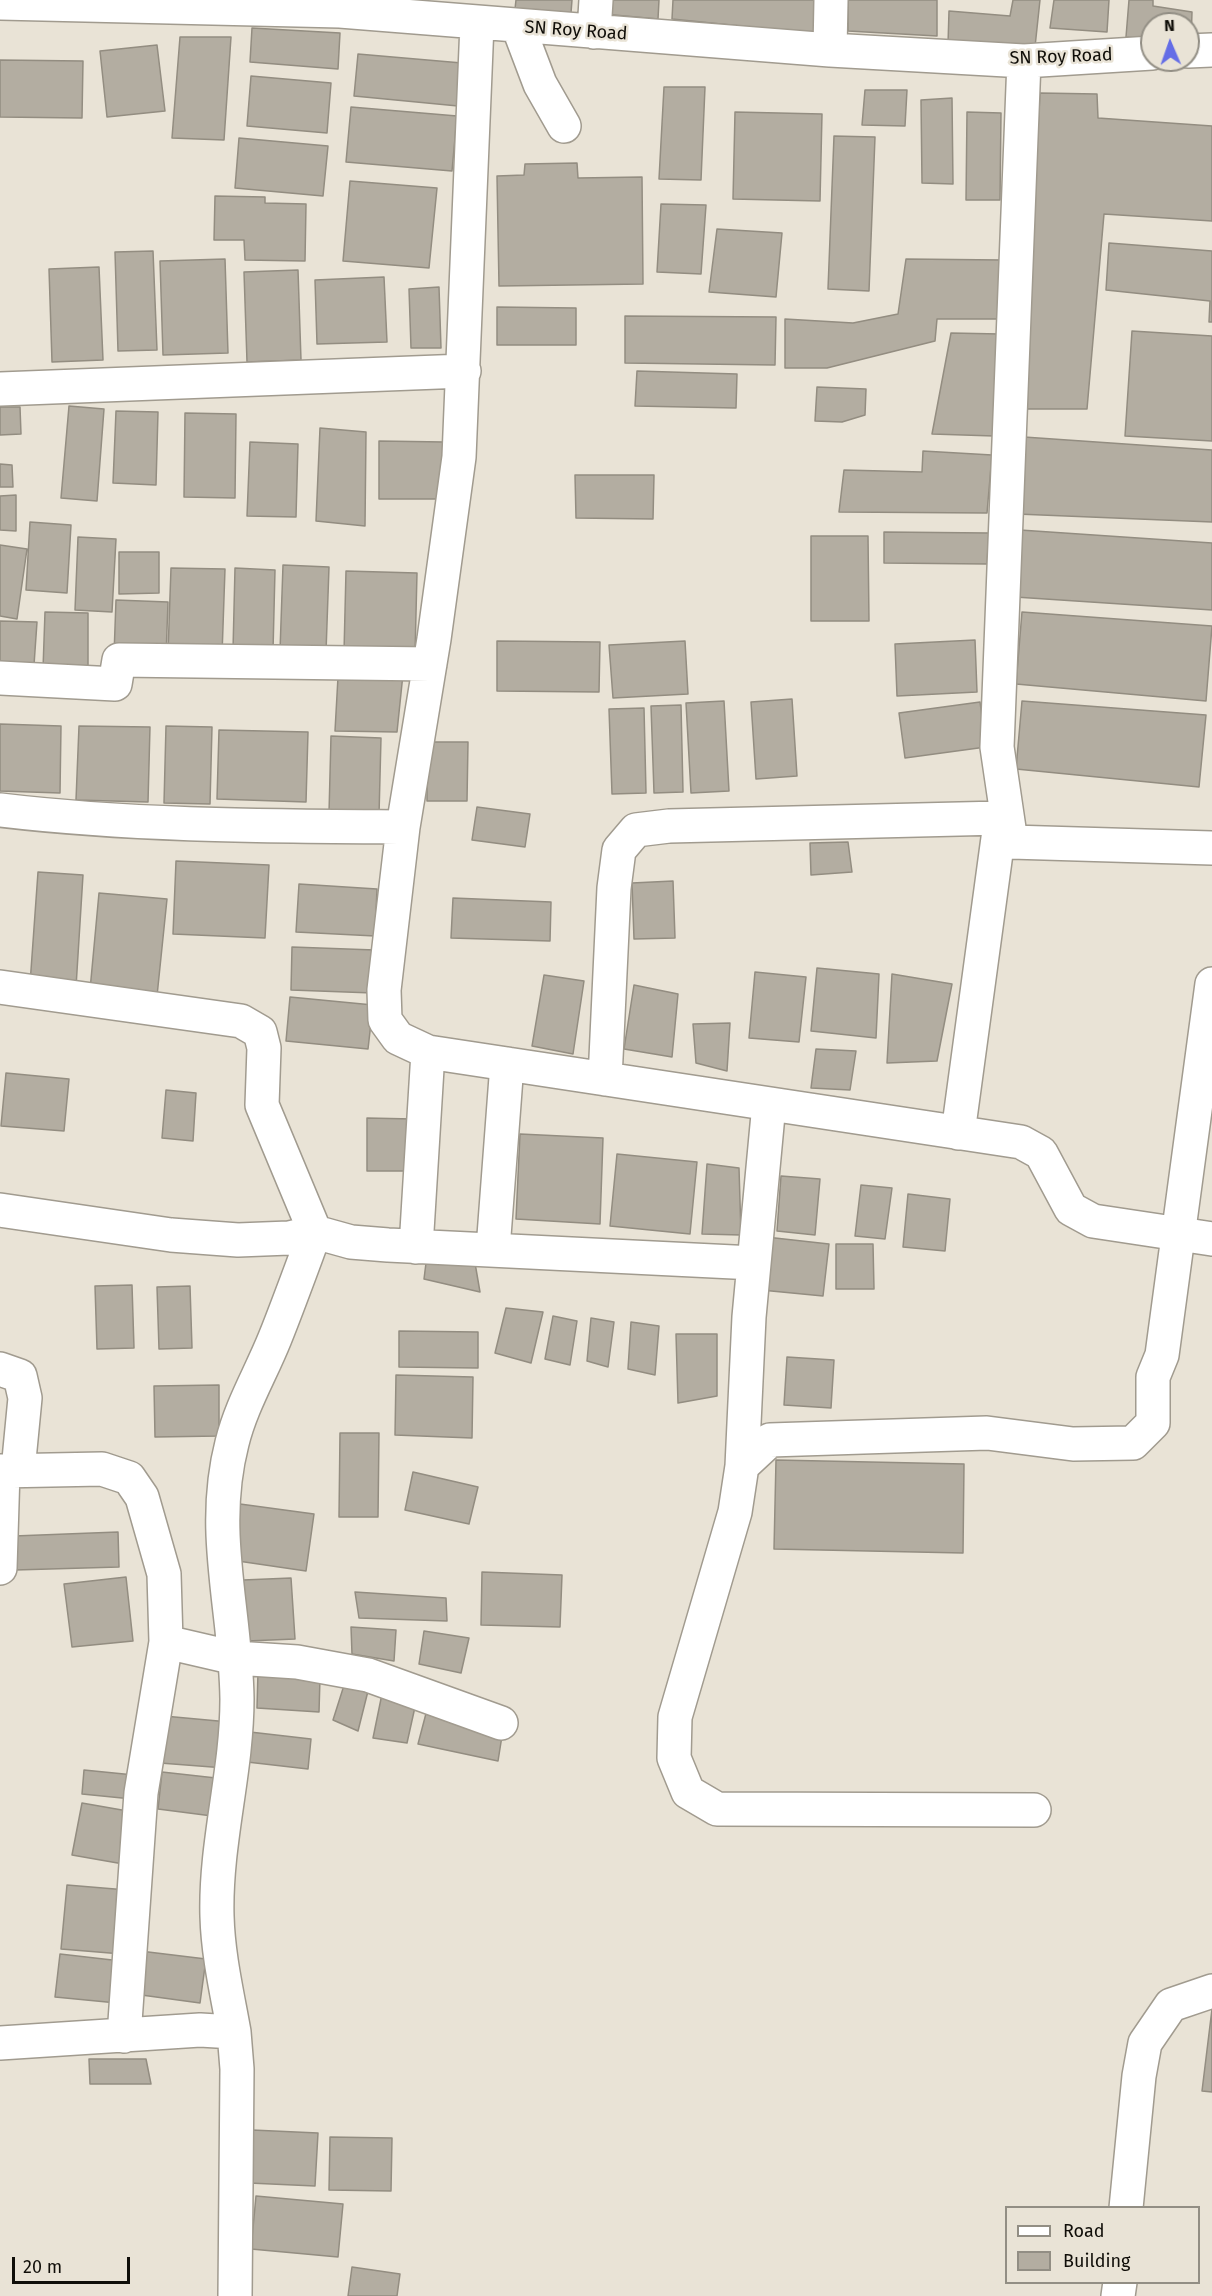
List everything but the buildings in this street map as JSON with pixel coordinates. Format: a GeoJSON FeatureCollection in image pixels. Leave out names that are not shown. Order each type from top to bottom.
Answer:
{"type":"FeatureCollection","features":[{"type":"Feature","properties":{"kind":"street"},"geometry":{"type":"LineString","coordinates":[[830,50],[831,0]]}},
{"type":"Feature","properties":{"kind":"street","name":"SN Roy Road"},"geometry":{"type":"LineString","coordinates":[[0,3],[340,6],[477,24],[518,26],[595,16],[830,50],[1024,61],[1140,54]]}},
{"type":"Feature","properties":{"kind":"street"},"geometry":{"type":"LineString","coordinates":[[477,24],[459,457],[430,664],[403,827],[384,990],[385,1020],[398,1038],[428,1052],[1021,1142],[1041,1154],[1071,1209],[1093,1221],[1212,1239]]}},
{"type":"Feature","properties":{"kind":"street"},"geometry":{"type":"LineString","coordinates":[[518,26],[540,84],[564,126]]}},
{"type":"Feature","properties":{"kind":"street"},"geometry":{"type":"LineString","coordinates":[[1024,61],[997,747],[1002,804],[1011,842],[1212,848]]}},
{"type":"Feature","properties":{"kind":"street"},"geometry":{"type":"LineString","coordinates":[[0,389],[464,371]]}},
{"type":"Feature","properties":{"kind":"street"},"geometry":{"type":"LineString","coordinates":[[0,678],[115,684],[119,660],[430,664]]}},
{"type":"Feature","properties":{"kind":"street"},"geometry":{"type":"LineString","coordinates":[[605,1079],[614,888],[619,850],[636,830],[1002,804]]}},
{"type":"Feature","properties":{"kind":"street"},"geometry":{"type":"LineString","coordinates":[[958,1133],[1002,804]]}},
{"type":"Feature","properties":{"kind":"street"},"geometry":{"type":"LineString","coordinates":[[0,810],[76,819],[186,825],[403,827]]}},
{"type":"Feature","properties":{"kind":"street"},"geometry":{"type":"LineString","coordinates":[[742,1466],[770,1440],[987,1433],[1073,1444],[1133,1443],[1153,1424],[1153,1377],[1162,1355],[1212,984]]}},
{"type":"Feature","properties":{"kind":"street"},"geometry":{"type":"LineString","coordinates":[[0,987],[241,1021],[260,1032],[264,1048],[262,1105],[270,1129],[315,1232],[232,1443],[221,1544],[235,1658],[235,1751],[221,1851],[217,1914],[221,1962],[234,2032],[237,2069],[235,2296]]}},
{"type":"Feature","properties":{"kind":"street"},"geometry":{"type":"LineString","coordinates":[[416,1246],[428,1052]]}},
{"type":"Feature","properties":{"kind":"street"},"geometry":{"type":"LineString","coordinates":[[493,1248],[507,1064]]}},
{"type":"Feature","properties":{"kind":"street"},"geometry":{"type":"LineString","coordinates":[[769,1104],[754,1263],[742,1466],[735,1512],[675,1718],[674,1758],[688,1792],[717,1809],[1034,1810]]}},
{"type":"Feature","properties":{"kind":"street"},"geometry":{"type":"LineString","coordinates":[[0,1210],[171,1235],[238,1240],[289,1238],[315,1232],[351,1242],[754,1263]]}},
{"type":"Feature","properties":{"kind":"street"},"geometry":{"type":"LineString","coordinates":[[0,1369],[20,1376],[26,1398],[7,1471],[0,1568]]}},
{"type":"Feature","properties":{"kind":"street"},"geometry":{"type":"LineString","coordinates":[[7,1471],[102,1469],[129,1478],[142,1497],[164,1574],[166,1642],[141,1793],[124,2036]]}},
{"type":"Feature","properties":{"kind":"street"},"geometry":{"type":"LineString","coordinates":[[166,1642],[235,1658],[297,1662],[368,1675],[501,1723]]}},
{"type":"Feature","properties":{"kind":"street"},"geometry":{"type":"LineString","coordinates":[[1126,2206],[1138,2076],[1145,2043],[1171,2005],[1212,1991]]}},
{"type":"Feature","properties":{"kind":"street"},"geometry":{"type":"LineString","coordinates":[[0,2043],[200,2030],[234,2032]]}}]}
